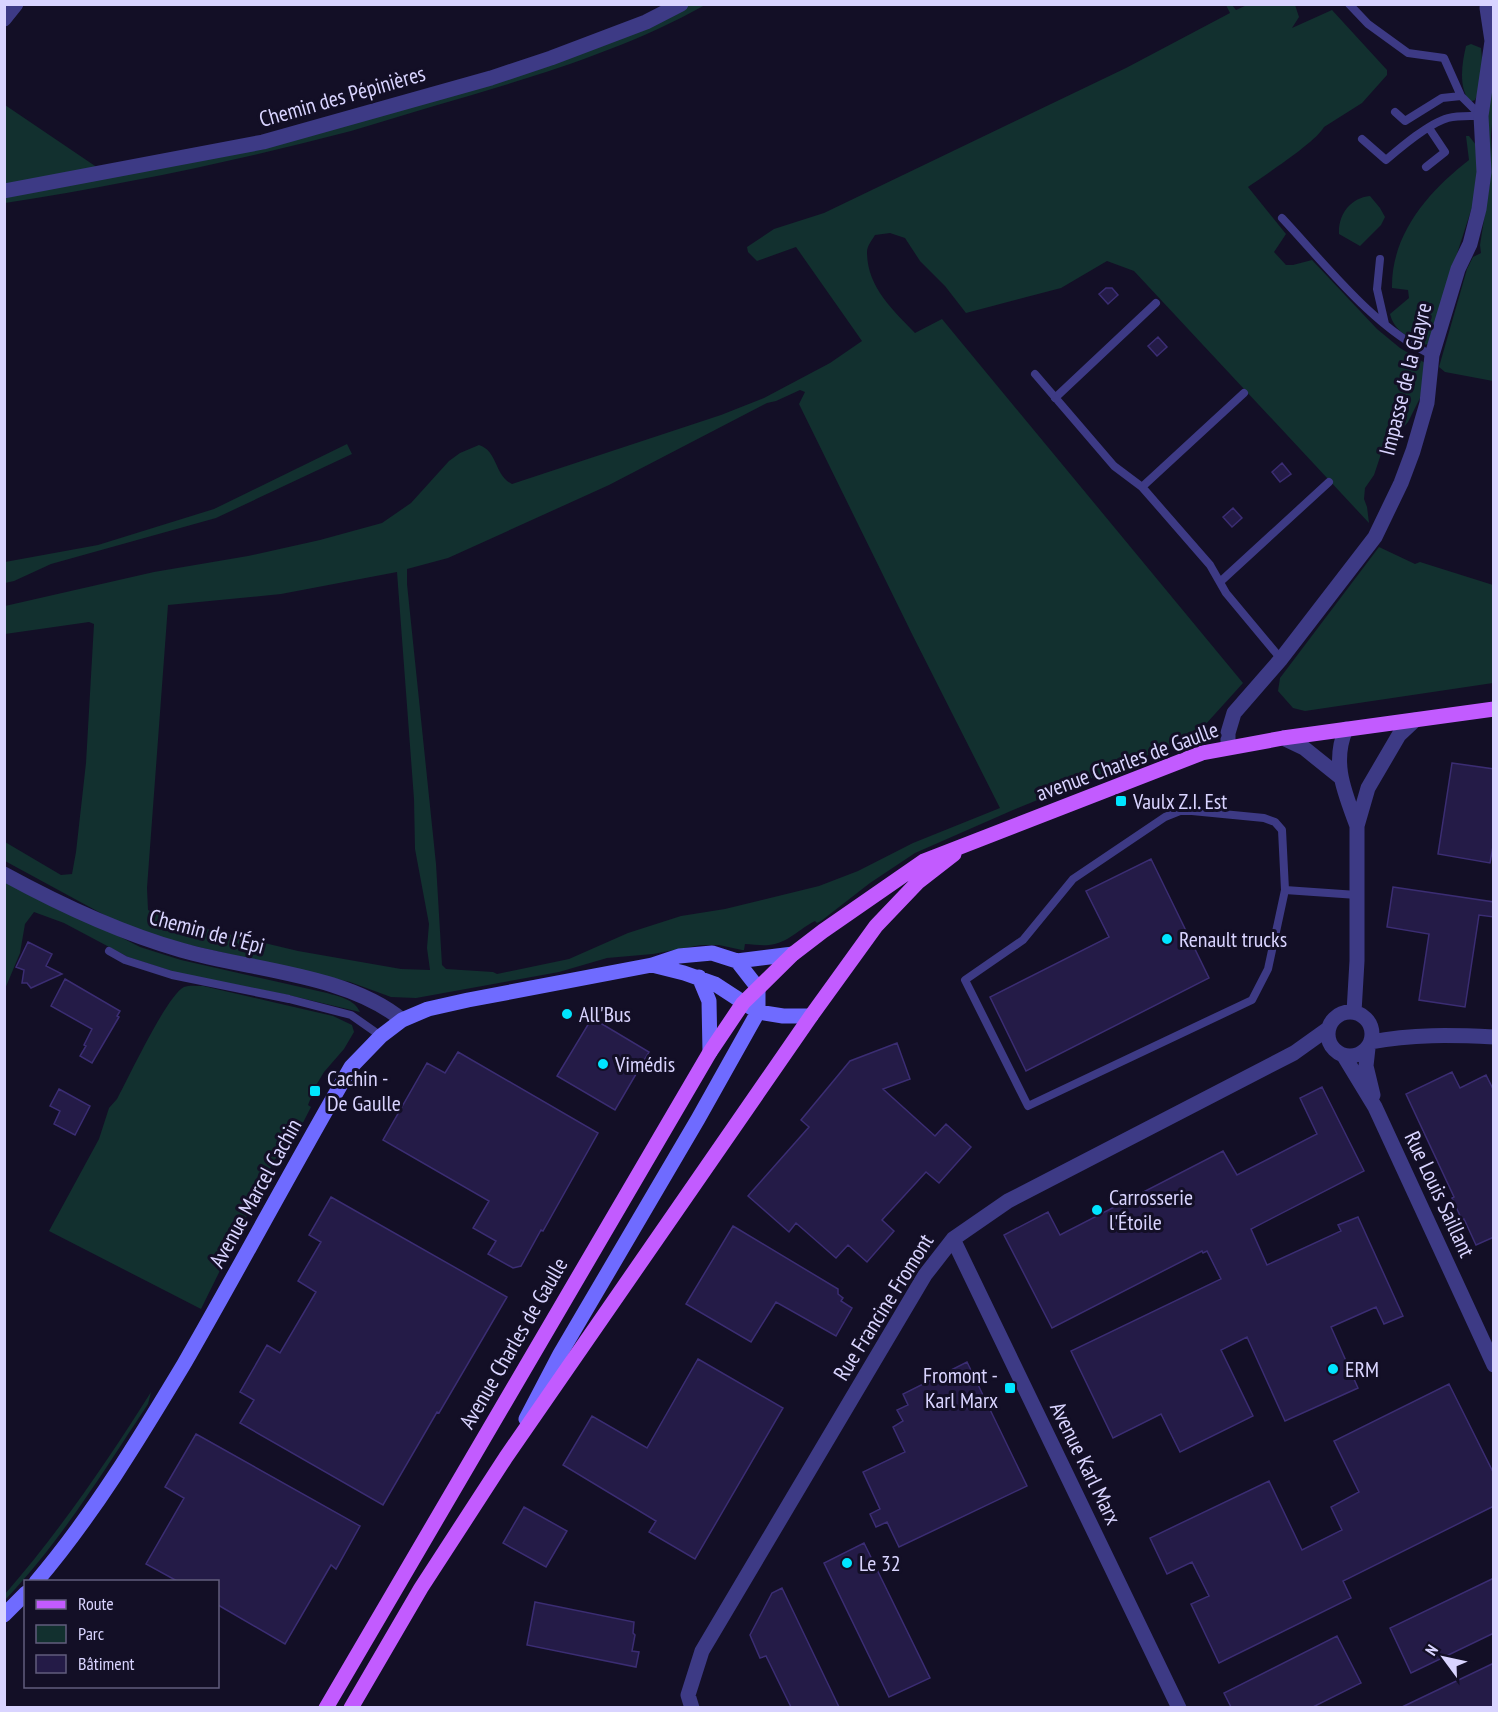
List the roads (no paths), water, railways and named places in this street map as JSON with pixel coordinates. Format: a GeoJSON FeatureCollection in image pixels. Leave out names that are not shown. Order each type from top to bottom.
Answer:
{"type":"FeatureCollection","features":[{"type":"Feature","properties":{"kind":"main road","name":"avenue Charles de Gaulle"},"geometry":{"type":"LineString","coordinates":[[743,1003],[794,954],[924,861],[1202,753],[1283,738],[1492,709]]}},
{"type":"Feature","properties":{"kind":"main road","name":"avenue Charles de Gaulle"},"geometry":{"type":"LineString","coordinates":[[811,1016],[876,926],[918,882],[964,847]]}},
{"type":"Feature","properties":{"kind":"main road","name":"Avenue Charles de Gaulle"},"geometry":{"type":"LineString","coordinates":[[326,1707],[710,1052],[743,1003]]}},
{"type":"Feature","properties":{"kind":"main road","name":"Avenue Charles de Gaulle"},"geometry":{"type":"LineString","coordinates":[[351,1707],[421,1588],[506,1456],[811,1016]]}},
{"type":"Feature","properties":{"kind":"street"},"geometry":{"type":"LineString","coordinates":[[4,19],[16,4]]}},
{"type":"Feature","properties":{"kind":"street","name":"Chemin des Pépinières"},"geometry":{"type":"LineString","coordinates":[[4,191],[263,142],[541,62],[645,22],[681,4]]}},
{"type":"Feature","properties":{"kind":"street","name":"Impasse de la Glayre"},"geometry":{"type":"LineString","coordinates":[[1228,747],[1228,732],[1234,713],[1281,659],[1369,545],[1388,510],[1413,451],[1427,403],[1432,355],[1458,269],[1470,244],[1479,209],[1484,172],[1480,116],[1492,41],[1487,8]]}},
{"type":"Feature","properties":{"kind":"street"},"geometry":{"type":"LineString","coordinates":[[1415,720],[1397,737],[1368,788],[1357,826],[1357,961],[1347,1014],[1329,1028],[1329,1044],[1344,1056],[1357,1056],[1369,1045],[1397,1037],[1428,1035],[1494,1037]]}},
{"type":"Feature","properties":{"kind":"street"},"geometry":{"type":"LineString","coordinates":[[1346,729],[1340,743],[1340,777],[1357,826]]}},
{"type":"Feature","properties":{"kind":"street"},"geometry":{"type":"LineString","coordinates":[[1283,738],[1304,748],[1340,777]]}},
{"type":"Feature","properties":{"kind":"street","name":"Chemin de l'Épi"},"geometry":{"type":"LineString","coordinates":[[4,874],[141,939],[323,983],[357,994],[402,1020]]}},
{"type":"Feature","properties":{"kind":"street","name":"Avenue Marcel Cachin"},"geometry":{"type":"LineString","coordinates":[[37,1580],[81,1524],[147,1426],[234,1277],[351,1067],[381,1036],[402,1020],[428,1009],[468,999],[652,965],[679,956],[712,953],[736,961],[794,954]]}},
{"type":"Feature","properties":{"kind":"street"},"geometry":{"type":"LineString","coordinates":[[736,961],[758,988]]}},
{"type":"Feature","properties":{"kind":"street","name":"Avenue Marcel Cachin"},"geometry":{"type":"LineString","coordinates":[[652,965],[699,977],[715,984],[758,1012],[783,1016],[811,1016]]}},
{"type":"Feature","properties":{"kind":"street"},"geometry":{"type":"LineString","coordinates":[[699,977],[709,1000],[710,1052]]}},
{"type":"Feature","properties":{"kind":"street","name":"Avenue Charles de Gaulle"},"geometry":{"type":"LineString","coordinates":[[506,1456],[560,1354],[758,1012],[758,988]]}},
{"type":"Feature","properties":{"kind":"street"},"geometry":{"type":"LineString","coordinates":[[1347,1014],[1365,1018],[1369,1023],[1372,1035],[1369,1045]]}},
{"type":"Feature","properties":{"kind":"street"},"geometry":{"type":"LineString","coordinates":[[1369,1023],[1428,1035]]}},
{"type":"Feature","properties":{"kind":"street","name":"Rue Francine Fromont"},"geometry":{"type":"LineString","coordinates":[[692,1707],[688,1695],[702,1651],[925,1275],[953,1239],[1008,1201],[1294,1053],[1329,1028]]}},
{"type":"Feature","properties":{"kind":"street","name":"Rue Francine Fromont"},"geometry":{"type":"LineString","coordinates":[[1294,1053],[1329,1044]]}},
{"type":"Feature","properties":{"kind":"street","name":"Rue Louis Saillant"},"geometry":{"type":"LineString","coordinates":[[1369,1045],[1366,1066],[1375,1107]]}},
{"type":"Feature","properties":{"kind":"street","name":"Rue Louis Saillant"},"geometry":{"type":"LineString","coordinates":[[1344,1056],[1375,1107],[1494,1365]]}},
{"type":"Feature","properties":{"kind":"street","name":"Avenue Karl Marx"},"geometry":{"type":"LineString","coordinates":[[953,1239],[1179,1707]]}},
{"type":"Feature","properties":{"kind":"street"},"geometry":{"type":"LineString","coordinates":[[4,1616],[24,1595]]}},
{"type":"Feature","properties":{"kind":"lane"},"geometry":{"type":"LineString","coordinates":[[1349,4],[1368,24],[1408,52],[1444,58],[1461,96],[1480,116]]}},
{"type":"Feature","properties":{"kind":"lane"},"geometry":{"type":"LineString","coordinates":[[1395,112],[1405,121],[1442,98],[1461,96]]}},
{"type":"Feature","properties":{"kind":"lane"},"geometry":{"type":"LineString","coordinates":[[1362,140],[1386,160],[1445,118],[1463,115],[1480,116]]}},
{"type":"Feature","properties":{"kind":"lane"},"geometry":{"type":"LineString","coordinates":[[1426,167],[1445,152],[1429,128]]}},
{"type":"Feature","properties":{"kind":"lane"},"geometry":{"type":"LineString","coordinates":[[1282,218],[1385,326],[1415,347],[1432,355]]}},
{"type":"Feature","properties":{"kind":"lane"},"geometry":{"type":"LineString","coordinates":[[1380,259],[1377,289],[1385,326]]}},
{"type":"Feature","properties":{"kind":"lane"},"geometry":{"type":"LineString","coordinates":[[1055,398],[1156,303]]}},
{"type":"Feature","properties":{"kind":"lane"},"geometry":{"type":"LineString","coordinates":[[1035,374],[1114,466],[1142,487],[1210,565],[1226,593],[1281,659]]}},
{"type":"Feature","properties":{"kind":"lane"},"geometry":{"type":"LineString","coordinates":[[1142,487],[1244,393]]}},
{"type":"Feature","properties":{"kind":"lane"},"geometry":{"type":"LineString","coordinates":[[1220,582],[1329,482]]}},
{"type":"Feature","properties":{"kind":"lane"},"geometry":{"type":"LineString","coordinates":[[1192,811],[1264,818],[1275,822],[1282,830],[1285,890],[1268,969],[1252,1000],[1028,1106],[965,980],[1023,940],[1074,879],[1165,817],[1192,811]]}},
{"type":"Feature","properties":{"kind":"lane"},"geometry":{"type":"LineString","coordinates":[[1285,890],[1357,895]]}},
{"type":"Feature","properties":{"kind":"lane"},"geometry":{"type":"LineString","coordinates":[[109,951],[125,960],[172,975],[289,999],[351,1016],[381,1036]]}},
{"type":"Feature","properties":{"kind":"place","name":"Vaulx Z.I. Est"},"geometry":{"type":"Point","coordinates":[1121,801]}},
{"type":"Feature","properties":{"kind":"place","name":"Renault trucks"},"geometry":{"type":"Point","coordinates":[1167,939]}},
{"type":"Feature","properties":{"kind":"place","name":"All'Bus"},"geometry":{"type":"Point","coordinates":[567,1014]}},
{"type":"Feature","properties":{"kind":"place","name":"Vimédis"},"geometry":{"type":"Point","coordinates":[603,1064]}},
{"type":"Feature","properties":{"kind":"place","name":"Cachin - De Gaulle"},"geometry":{"type":"Point","coordinates":[315,1091]}},
{"type":"Feature","properties":{"kind":"place","name":"Carrosserie l'Étoile"},"geometry":{"type":"Point","coordinates":[1097,1210]}},
{"type":"Feature","properties":{"kind":"place","name":"ERM"},"geometry":{"type":"Point","coordinates":[1333,1369]}},
{"type":"Feature","properties":{"kind":"place","name":"Fromont - Karl Marx"},"geometry":{"type":"Point","coordinates":[1010,1388]}},
{"type":"Feature","properties":{"kind":"place","name":"Le 32"},"geometry":{"type":"Point","coordinates":[847,1563]}}]}
